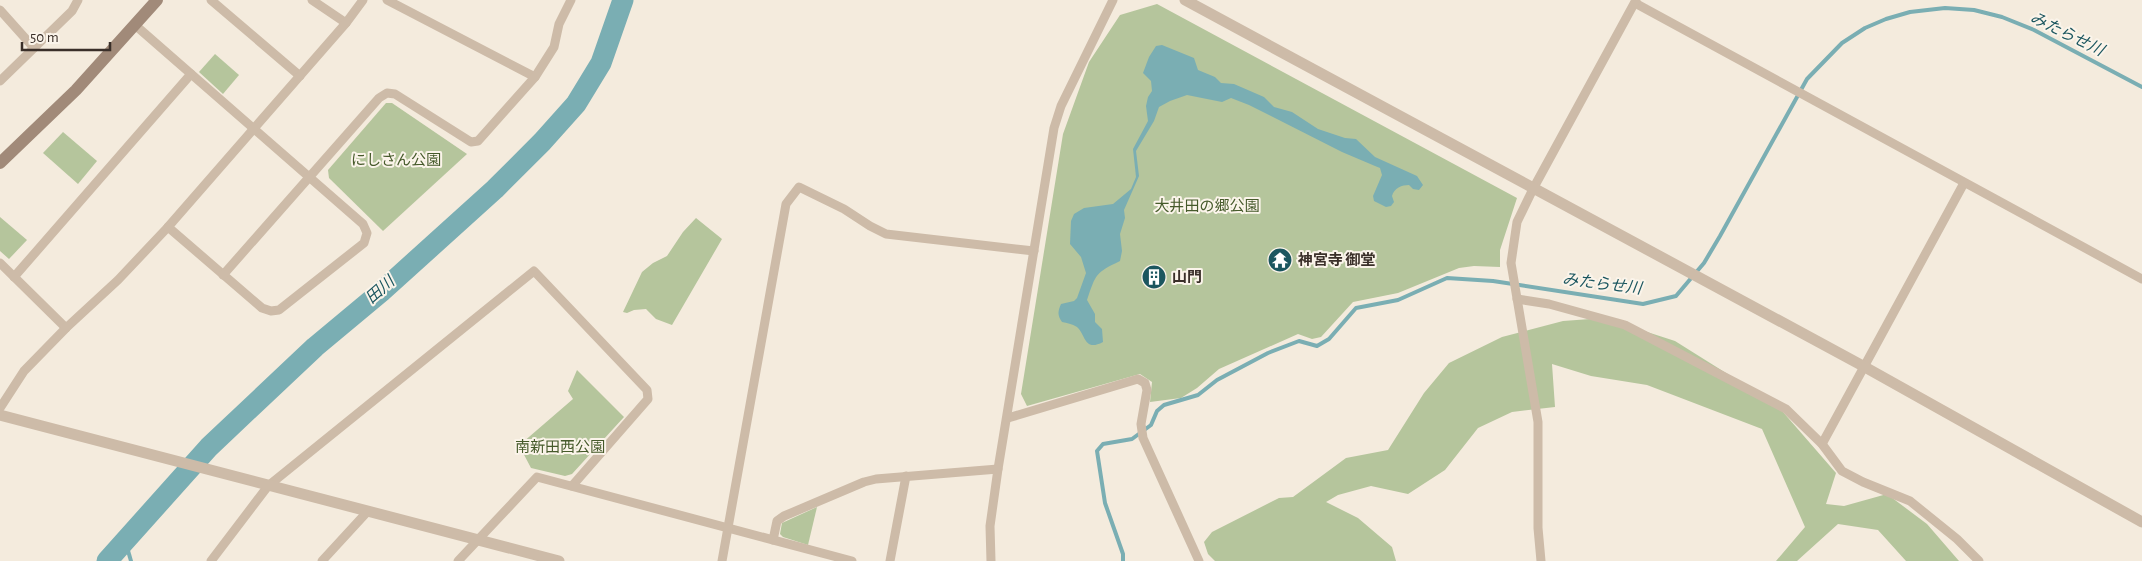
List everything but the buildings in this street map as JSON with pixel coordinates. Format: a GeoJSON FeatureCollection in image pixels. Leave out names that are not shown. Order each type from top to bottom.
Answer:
{"type":"FeatureCollection","features":[{"type":"Feature","properties":{"kind":"main road"},"geometry":{"type":"LineString","coordinates":[[0,163],[76,90],[157,0]]}},
{"type":"Feature","properties":{"kind":"street"},"geometry":{"type":"LineString","coordinates":[[0,80],[72,11],[78,0]]}},
{"type":"Feature","properties":{"kind":"street"},"geometry":{"type":"LineString","coordinates":[[211,0],[300,76]]}},
{"type":"Feature","properties":{"kind":"street"},"geometry":{"type":"LineString","coordinates":[[312,0],[346,23]]}},
{"type":"Feature","properties":{"kind":"street"},"geometry":{"type":"LineString","coordinates":[[0,408],[24,371],[66,328],[118,280],[168,227],[346,23],[363,0]]}},
{"type":"Feature","properties":{"kind":"street"},"geometry":{"type":"LineString","coordinates":[[387,0],[535,77]]}},
{"type":"Feature","properties":{"kind":"street"},"geometry":{"type":"LineString","coordinates":[[222,275],[379,98],[387,93],[395,94],[471,142],[478,140],[535,77],[554,47],[559,24],[571,0]]}},
{"type":"Feature","properties":{"kind":"street"},"geometry":{"type":"LineString","coordinates":[[991,561],[990,526],[998,469],[1008,418],[1054,128],[1061,106],[1113,0]]}},
{"type":"Feature","properties":{"kind":"street"},"geometry":{"type":"LineString","coordinates":[[1185,0],[1863,366],[2142,522]]}},
{"type":"Feature","properties":{"kind":"street"},"geometry":{"type":"LineString","coordinates":[[1541,561],[1538,528],[1538,422],[1511,263],[1517,222],[1533,189],[1636,2],[1784,85],[2142,279]]}},
{"type":"Feature","properties":{"kind":"street"},"geometry":{"type":"LineString","coordinates":[[0,10],[34,48]]}},
{"type":"Feature","properties":{"kind":"street"},"geometry":{"type":"LineString","coordinates":[[136,25],[363,224],[367,234],[364,243],[280,310],[271,312],[262,308],[222,275],[168,227]]}},
{"type":"Feature","properties":{"kind":"street"},"geometry":{"type":"LineString","coordinates":[[14,277],[191,74]]}},
{"type":"Feature","properties":{"kind":"street"},"geometry":{"type":"LineString","coordinates":[[1822,444],[1964,183]]}},
{"type":"Feature","properties":{"kind":"street"},"geometry":{"type":"LineString","coordinates":[[722,561],[786,204],[799,187],[844,209],[886,234],[1034,251]]}},
{"type":"Feature","properties":{"kind":"street"},"geometry":{"type":"LineString","coordinates":[[0,263],[66,328]]}},
{"type":"Feature","properties":{"kind":"street"},"geometry":{"type":"LineString","coordinates":[[211,561],[268,486],[534,271],[647,390],[648,399],[572,486]]}},
{"type":"Feature","properties":{"kind":"street"},"geometry":{"type":"LineString","coordinates":[[1517,299],[1549,304],[1624,324],[1786,409],[1822,444],[1842,471],[1863,482],[1910,501],[1957,539],[1979,561]]}},
{"type":"Feature","properties":{"kind":"street"},"geometry":{"type":"LineString","coordinates":[[1008,418],[1138,379],[1144,383],[1147,390],[1141,424],[1143,438],[1199,561]]}},
{"type":"Feature","properties":{"kind":"street"},"geometry":{"type":"LineString","coordinates":[[0,415],[559,561]]}},
{"type":"Feature","properties":{"kind":"street"},"geometry":{"type":"LineString","coordinates":[[773,540],[777,521],[784,516],[864,482],[906,476],[998,469]]}},
{"type":"Feature","properties":{"kind":"street"},"geometry":{"type":"LineString","coordinates":[[890,561],[906,476]]}},
{"type":"Feature","properties":{"kind":"street"},"geometry":{"type":"LineString","coordinates":[[458,561],[537,477],[852,561]]}},
{"type":"Feature","properties":{"kind":"street"},"geometry":{"type":"LineString","coordinates":[[322,561],[368,511]]}},
{"type":"Feature","properties":{"kind":"green space","name":"大井田の郷公園"},"geometry":{"type":"Polygon","coordinates":[[[1157,4],[1517,198],[1500,250],[1500,267],[1474,266],[1459,268],[1398,293],[1353,302],[1321,337],[1312,339],[1298,334],[1219,369],[1197,388],[1181,398],[1150,402],[1152,382],[1140,374],[1027,406],[1021,394],[1063,134],[1089,62],[1120,15],[1157,4]]]}},
{"type":"Feature","properties":{"kind":"green space"},"geometry":{"type":"Polygon","coordinates":[[[215,54],[239,75],[223,94],[199,72],[215,54]]]}},
{"type":"Feature","properties":{"kind":"green space","name":"にしさん公園"},"geometry":{"type":"Polygon","coordinates":[[[386,103],[392,103],[467,154],[383,231],[329,178],[328,170],[386,103]]]}},
{"type":"Feature","properties":{"kind":"green space"},"geometry":{"type":"Polygon","coordinates":[[[63,132],[97,161],[78,184],[43,153],[63,132]]]}},
{"type":"Feature","properties":{"kind":"green space"},"geometry":{"type":"Polygon","coordinates":[[[0,217],[27,240],[9,259],[0,251],[0,217]]]}},
{"type":"Feature","properties":{"kind":"green space"},"geometry":{"type":"Polygon","coordinates":[[[696,218],[722,239],[672,325],[656,319],[646,309],[627,313],[623,312],[642,272],[653,263],[667,256],[683,232],[696,218]]]}},
{"type":"Feature","properties":{"kind":"green space"},"geometry":{"type":"Polygon","coordinates":[[[1604,318],[1675,341],[1777,405],[1836,473],[1826,504],[1844,506],[1887,494],[1927,524],[1959,561],[1906,561],[1878,530],[1838,524],[1797,561],[1776,561],[1805,527],[1762,429],[1647,385],[1591,376],[1552,364],[1555,407],[1512,412],[1478,428],[1445,470],[1408,494],[1371,486],[1338,495],[1326,502],[1358,518],[1392,547],[1396,561],[1215,561],[1208,554],[1204,542],[1212,532],[1279,498],[1293,497],[1346,458],[1388,450],[1424,393],[1449,363],[1502,337],[1563,321],[1604,318]]]}},
{"type":"Feature","properties":{"kind":"green space","name":"南新田西公園"},"geometry":{"type":"Polygon","coordinates":[[[577,370],[624,417],[572,474],[565,476],[531,468],[521,449],[522,443],[573,399],[568,391],[577,370]]]}},
{"type":"Feature","properties":{"kind":"green space"},"geometry":{"type":"Polygon","coordinates":[[[817,507],[808,545],[783,537],[780,534],[782,523],[817,507]]]}},
{"type":"Feature","properties":{"kind":"water"},"geometry":{"type":"Polygon","coordinates":[[[1162,45],[1194,58],[1198,70],[1215,77],[1221,83],[1234,84],[1264,97],[1274,107],[1292,112],[1318,129],[1345,138],[1356,139],[1375,157],[1417,176],[1423,185],[1419,190],[1413,189],[1409,185],[1399,188],[1392,196],[1394,202],[1391,206],[1386,207],[1374,201],[1373,196],[1382,175],[1380,168],[1342,152],[1249,105],[1231,98],[1222,102],[1187,95],[1170,101],[1159,107],[1154,121],[1136,151],[1139,176],[1124,210],[1125,218],[1120,234],[1122,251],[1120,261],[1106,268],[1098,275],[1087,300],[1095,314],[1095,322],[1102,329],[1103,342],[1092,345],[1086,341],[1077,327],[1062,322],[1059,315],[1061,304],[1074,301],[1077,298],[1086,273],[1081,257],[1070,244],[1071,221],[1074,214],[1084,208],[1113,204],[1131,189],[1136,177],[1133,149],[1148,121],[1146,106],[1152,91],[1151,81],[1143,73],[1149,57],[1156,46],[1162,45]]]}},
{"type":"Feature","properties":{"kind":"waterway","name":"田川"},"geometry":{"type":"LineString","coordinates":[[107,561],[209,447],[315,347],[381,292],[495,189],[542,142],[576,104],[601,63],[623,0]]}},
{"type":"Feature","properties":{"kind":"waterway","name":"みたらせ川"},"geometry":{"type":"LineString","coordinates":[[1123,561],[1123,554],[1105,503],[1097,451],[1103,444],[1132,439],[1151,425],[1157,411],[1164,405],[1198,395],[1217,380],[1268,353],[1299,341],[1317,346],[1329,339],[1356,308],[1398,300],[1447,278],[1493,281],[1643,304],[1676,296],[1704,263],[1807,79],[1842,43],[1865,28],[1910,12],[1945,8],[1974,10],[2002,17],[2034,30],[2142,87]]}},
{"type":"Feature","properties":{"kind":"waterway"},"geometry":{"type":"LineString","coordinates":[[125,540],[131,561]]}},
{"type":"Feature","properties":{"kind":"place","name":"神宮寺 御堂"},"geometry":{"type":"Point","coordinates":[1280,260]}},
{"type":"Feature","properties":{"kind":"place","name":"山門"},"geometry":{"type":"Point","coordinates":[1154,277]}}]}
